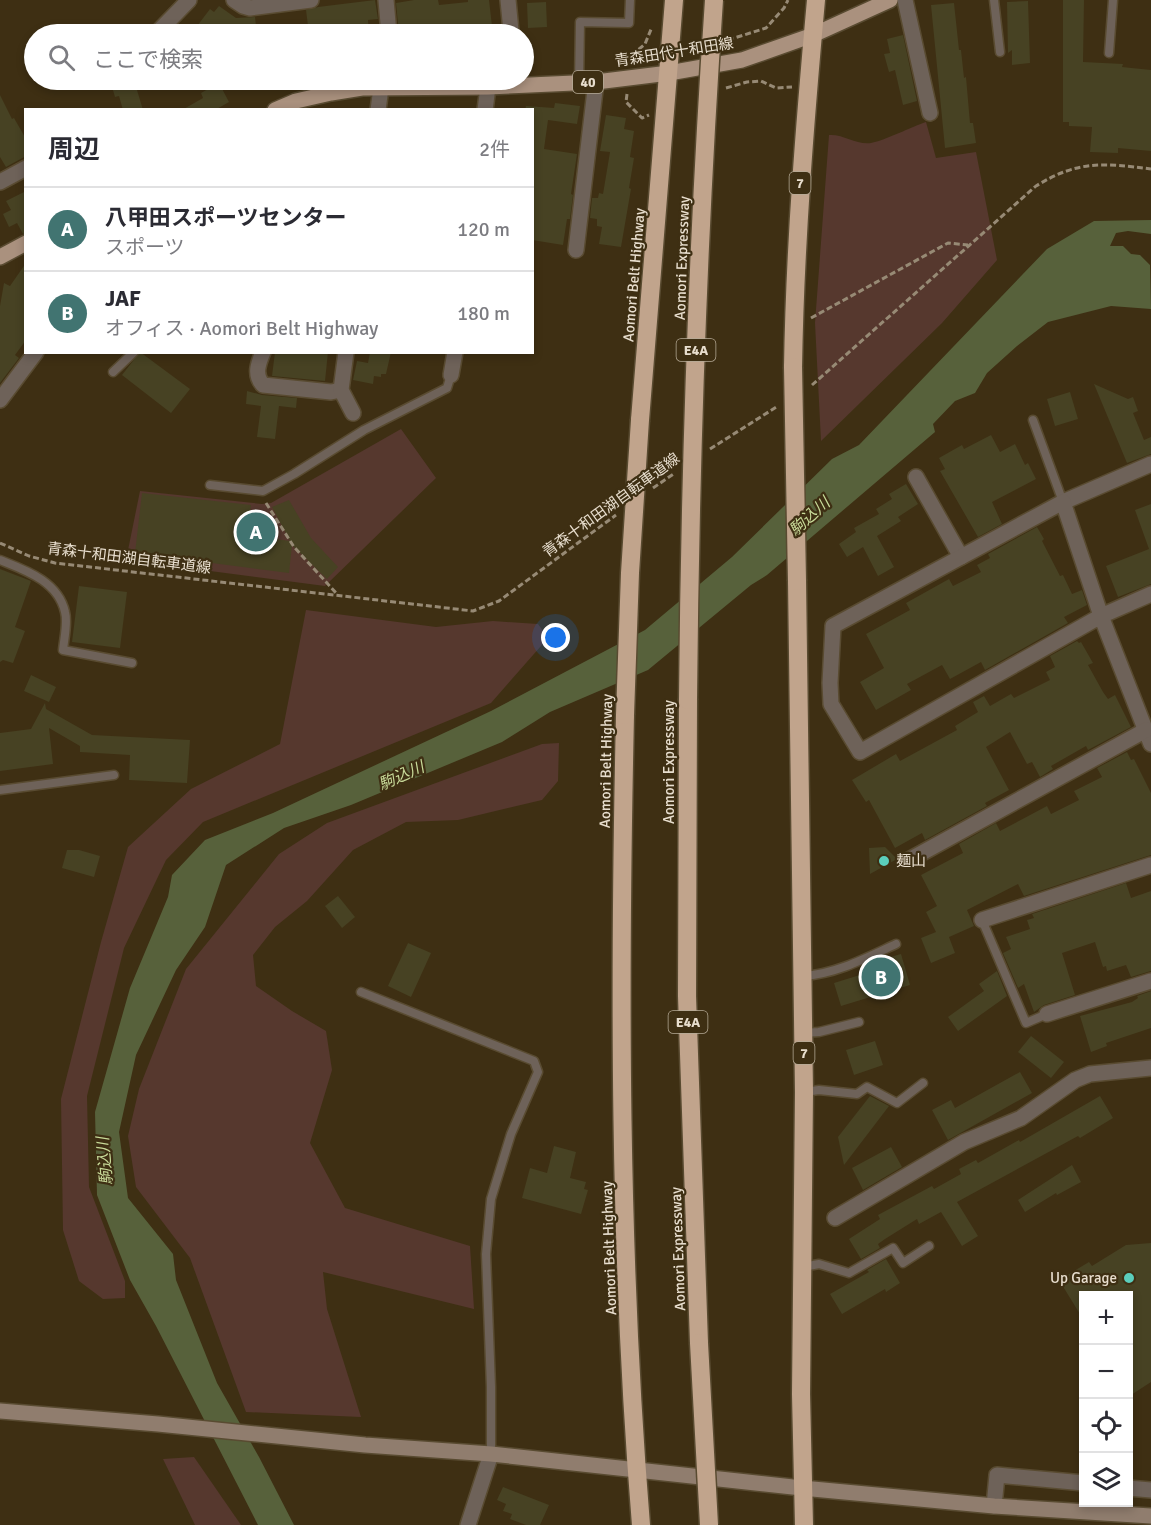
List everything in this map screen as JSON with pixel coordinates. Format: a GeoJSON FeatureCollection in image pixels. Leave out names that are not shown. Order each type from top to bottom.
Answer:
{"type":"FeatureCollection","features":[{"type":"Feature","properties":{"kind":"highway","name":"Aomori Belt Highway"},"geometry":{"type":"LineString","coordinates":[[641,1525],[627,1270],[622,1075],[621,893],[630,573],[674,0]]}},
{"type":"Feature","properties":{"kind":"highway","name":"Aomori Expressway"},"geometry":{"type":"LineString","coordinates":[[710,1525],[699,1343],[687,996],[689,583],[698,291],[705,129],[714,0]]}},
{"type":"Feature","properties":{"kind":"highway","name":"7"},"geometry":{"type":"LineString","coordinates":[[804,1525],[802,1488],[803,976],[793,367],[797,230],[816,0]]}},
{"type":"Feature","properties":{"kind":"main road","name":"青森田代十和田線"},"geometry":{"type":"LineString","coordinates":[[534,85],[597,82],[669,73],[742,60],[813,35],[890,0]]}},
{"type":"Feature","properties":{"kind":"main road","name":"青森田代十和田線"},"geometry":{"type":"LineString","coordinates":[[280,108],[296,101],[353,90]]}},
{"type":"Feature","properties":{"kind":"main road"},"geometry":{"type":"LineString","coordinates":[[0,257],[24,244]]}},
{"type":"Feature","properties":{"kind":"street"},"geometry":{"type":"LineString","coordinates":[[166,24],[189,0]]}},
{"type":"Feature","properties":{"kind":"street"},"geometry":{"type":"LineString","coordinates":[[234,0],[250,8],[311,0]]}},
{"type":"Feature","properties":{"kind":"street"},"geometry":{"type":"LineString","coordinates":[[386,0],[388,24]]}},
{"type":"Feature","properties":{"kind":"street"},"geometry":{"type":"LineString","coordinates":[[508,0],[510,24]]}},
{"type":"Feature","properties":{"kind":"street"},"geometry":{"type":"LineString","coordinates":[[905,0],[930,113]]}},
{"type":"Feature","properties":{"kind":"street"},"geometry":{"type":"LineString","coordinates":[[576,250],[597,82]]}},
{"type":"Feature","properties":{"kind":"street"},"geometry":{"type":"LineString","coordinates":[[379,108],[387,90]]}},
{"type":"Feature","properties":{"kind":"street"},"geometry":{"type":"LineString","coordinates":[[485,108],[488,90]]}},
{"type":"Feature","properties":{"kind":"street"},"geometry":{"type":"LineString","coordinates":[[0,182],[24,169]]}},
{"type":"Feature","properties":{"kind":"street"},"geometry":{"type":"LineString","coordinates":[[0,400],[34,354]]}},
{"type":"Feature","properties":{"kind":"street"},"geometry":{"type":"LineString","coordinates":[[262,354],[257,374],[263,385],[331,392],[341,390]]}},
{"type":"Feature","properties":{"kind":"street"},"geometry":{"type":"LineString","coordinates":[[346,354],[341,390],[353,413]]}},
{"type":"Feature","properties":{"kind":"street"},"geometry":{"type":"LineString","coordinates":[[451,375],[455,354]]}},
{"type":"Feature","properties":{"kind":"street"},"geometry":{"type":"LineString","coordinates":[[1151,464],[1063,502],[833,626],[831,704],[860,752],[1101,616],[1151,594]]}},
{"type":"Feature","properties":{"kind":"street"},"geometry":{"type":"LineString","coordinates":[[916,477],[961,557]]}},
{"type":"Feature","properties":{"kind":"street"},"geometry":{"type":"LineString","coordinates":[[909,860],[1149,737],[1101,616],[1063,502]]}},
{"type":"Feature","properties":{"kind":"street"},"geometry":{"type":"LineString","coordinates":[[982,921],[1151,865]]}},
{"type":"Feature","properties":{"kind":"street"},"geometry":{"type":"LineString","coordinates":[[1047,1014],[1151,981]]}},
{"type":"Feature","properties":{"kind":"street"},"geometry":{"type":"LineString","coordinates":[[835,1218],[964,1142],[1021,1118],[1075,1080],[1090,1074],[1151,1068]]}},
{"type":"Feature","properties":{"kind":"street"},"geometry":{"type":"LineString","coordinates":[[0,1411],[365,1445],[491,1454],[802,1488],[994,1506],[1151,1516]]}},
{"type":"Feature","properties":{"kind":"street"},"geometry":{"type":"LineString","coordinates":[[468,1525],[491,1454]]}},
{"type":"Feature","properties":{"kind":"street"},"geometry":{"type":"LineString","coordinates":[[994,1506],[997,1475],[1079,1484]]}},
{"type":"Feature","properties":{"kind":"street"},"geometry":{"type":"LineString","coordinates":[[1133,1488],[1151,1490]]}},
{"type":"Feature","properties":{"kind":"lane"},"geometry":{"type":"LineString","coordinates":[[579,83],[580,22],[629,23],[630,0]]}},
{"type":"Feature","properties":{"kind":"lane"},"geometry":{"type":"LineString","coordinates":[[994,0],[1000,52]]}},
{"type":"Feature","properties":{"kind":"lane"},"geometry":{"type":"LineString","coordinates":[[1109,53],[1113,0]]}},
{"type":"Feature","properties":{"kind":"lane"},"geometry":{"type":"LineString","coordinates":[[112,372],[132,354]]}},
{"type":"Feature","properties":{"kind":"lane"},"geometry":{"type":"LineString","coordinates":[[210,485],[262,491],[294,474],[364,430],[447,388],[451,375]]}},
{"type":"Feature","properties":{"kind":"lane"},"geometry":{"type":"LineString","coordinates":[[353,413],[364,430]]}},
{"type":"Feature","properties":{"kind":"lane"},"geometry":{"type":"LineString","coordinates":[[1033,420],[1063,502]]}},
{"type":"Feature","properties":{"kind":"lane"},"geometry":{"type":"LineString","coordinates":[[0,560],[37,575],[56,593],[65,612],[63,650],[132,663]]}},
{"type":"Feature","properties":{"kind":"lane"},"geometry":{"type":"LineString","coordinates":[[0,790],[114,775]]}},
{"type":"Feature","properties":{"kind":"lane"},"geometry":{"type":"LineString","coordinates":[[982,921],[1026,1023],[1047,1014]]}},
{"type":"Feature","properties":{"kind":"lane"},"geometry":{"type":"LineString","coordinates":[[803,976],[819,975],[849,966],[896,944]]}},
{"type":"Feature","properties":{"kind":"lane"},"geometry":{"type":"LineString","coordinates":[[361,992],[534,1061],[538,1072],[511,1134],[491,1199],[486,1254],[491,1454]]}},
{"type":"Feature","properties":{"kind":"lane"},"geometry":{"type":"LineString","coordinates":[[803,1033],[819,1032],[859,1022]]}},
{"type":"Feature","properties":{"kind":"lane"},"geometry":{"type":"LineString","coordinates":[[804,1092],[819,1090],[857,1094],[867,1087],[897,1103],[922,1083]]}},
{"type":"Feature","properties":{"kind":"lane"},"geometry":{"type":"LineString","coordinates":[[803,1267],[819,1264],[849,1273],[893,1248],[903,1263],[929,1246]]}},
{"type":"Feature","properties":{"kind":"path"},"geometry":{"type":"LineString","coordinates":[[810,387],[1036,186],[1061,172],[1088,165],[1108,164],[1151,170]]}},
{"type":"Feature","properties":{"kind":"path"},"geometry":{"type":"LineString","coordinates":[[807,320],[948,243],[969,245]]}},
{"type":"Feature","properties":{"kind":"path"},"geometry":{"type":"LineString","coordinates":[[705,453],[781,404]]}},
{"type":"Feature","properties":{"kind":"path","name":"青森十和田湖自転車道線"},"geometry":{"type":"LineString","coordinates":[[651,490],[678,471]]}},
{"type":"Feature","properties":{"kind":"path"},"geometry":{"type":"LineString","coordinates":[[262,491],[266,503],[284,533],[306,562],[338,596]]}},
{"type":"Feature","properties":{"kind":"path","name":"青森十和田湖自転車道線"},"geometry":{"type":"LineString","coordinates":[[0,543],[29,556],[55,563],[473,611],[499,601],[623,511]]}},
{"type":"Feature","properties":{"kind":"shaded area"},"geometry":{"type":"Polygon","coordinates":[[[926,122],[936,158],[976,152],[997,260],[942,323],[821,441],[815,323],[829,135],[871,143],[926,122]]]}},
{"type":"Feature","properties":{"kind":"shaded area"},"geometry":{"type":"Polygon","coordinates":[[[401,429],[436,478],[325,586],[126,560],[140,491],[262,504],[271,503],[401,429]]]}},
{"type":"Feature","properties":{"kind":"shaded area"},"geometry":{"type":"Polygon","coordinates":[[[306,610],[436,627],[493,621],[538,624],[548,638],[491,703],[203,822],[166,860],[124,948],[87,1096],[89,1187],[125,1281],[125,1298],[103,1299],[79,1281],[63,1230],[61,1099],[128,847],[191,789],[280,744],[306,610]]]}},
{"type":"Feature","properties":{"kind":"shaded area"},"geometry":{"type":"Polygon","coordinates":[[[559,743],[558,781],[542,800],[458,820],[406,822],[353,850],[307,901],[275,927],[253,955],[256,986],[326,1031],[332,1070],[310,1143],[345,1208],[470,1246],[474,1309],[323,1272],[327,1309],[361,1417],[246,1412],[190,1258],[136,1187],[128,1136],[139,1089],[186,969],[279,854],[327,823],[542,744],[559,743]]]}},
{"type":"Feature","properties":{"kind":"shaded area"},"geometry":{"type":"Polygon","coordinates":[[[194,1457],[241,1525],[195,1525],[163,1459],[194,1457]]]}},
{"type":"Feature","properties":{"kind":"water","name":"駒込川"},"geometry":{"type":"Polygon","coordinates":[[[1151,220],[1151,234],[1128,231],[1116,233],[1110,246],[1123,246],[1131,254],[1140,255],[1150,265],[1151,309],[1111,306],[1048,322],[987,373],[975,393],[955,401],[933,424],[935,432],[767,575],[751,585],[648,670],[550,712],[502,742],[351,805],[284,828],[226,865],[205,927],[176,970],[136,1055],[119,1132],[128,1198],[173,1254],[176,1280],[217,1383],[294,1525],[258,1525],[130,1280],[97,1195],[95,1112],[130,988],[168,897],[172,875],[205,840],[273,813],[491,711],[645,630],[732,557],[832,459],[859,445],[1047,249],[1094,221],[1151,220]]]}},
{"type":"Feature","properties":{"kind":"building"},"geometry":{"type":"Polygon","coordinates":[[[375,0],[378,19],[368,20],[368,24],[308,24],[306,10],[375,0]]]}},
{"type":"Feature","properties":{"kind":"building"},"geometry":{"type":"Polygon","coordinates":[[[438,0],[439,5],[468,2],[468,0],[489,0],[492,24],[398,24],[396,3],[438,0]]]}},
{"type":"Feature","properties":{"kind":"building"},"geometry":{"type":"Polygon","coordinates":[[[1063,0],[1084,0],[1083,62],[1123,64],[1122,67],[1151,70],[1151,151],[1118,148],[1118,153],[1090,152],[1092,127],[1069,126],[1069,122],[1063,122],[1063,0]]]}},
{"type":"Feature","properties":{"kind":"building"},"geometry":{"type":"Polygon","coordinates":[[[1028,1],[1030,63],[1012,65],[1012,50],[1008,53],[1007,2],[1028,1]]]}},
{"type":"Feature","properties":{"kind":"building"},"geometry":{"type":"Polygon","coordinates":[[[546,2],[547,27],[534,28],[534,24],[528,24],[527,3],[546,2]]]}},
{"type":"Feature","properties":{"kind":"building"},"geometry":{"type":"Polygon","coordinates":[[[954,3],[959,50],[961,50],[964,78],[966,77],[970,123],[973,123],[976,143],[945,148],[931,5],[954,3]]]}},
{"type":"Feature","properties":{"kind":"building"},"geometry":{"type":"Polygon","coordinates":[[[219,6],[236,18],[255,17],[256,24],[199,24],[210,9],[214,12],[219,6]]]}},
{"type":"Feature","properties":{"kind":"building"},"geometry":{"type":"Polygon","coordinates":[[[903,35],[917,101],[903,105],[895,70],[889,72],[884,54],[890,53],[887,39],[903,35]]]}},
{"type":"Feature","properties":{"kind":"building"},"geometry":{"type":"Polygon","coordinates":[[[113,90],[137,90],[142,108],[122,108],[119,96],[115,97],[113,90]]]}},
{"type":"Feature","properties":{"kind":"building"},"geometry":{"type":"Polygon","coordinates":[[[206,90],[223,90],[229,102],[218,108],[186,108],[203,98],[201,93],[206,90]]]}},
{"type":"Feature","properties":{"kind":"building"},"geometry":{"type":"Polygon","coordinates":[[[0,95],[12,119],[14,118],[24,136],[24,157],[6,167],[0,157],[0,95]]]}},
{"type":"Feature","properties":{"kind":"building"},"geometry":{"type":"Polygon","coordinates":[[[555,103],[580,106],[577,124],[548,120],[544,149],[577,154],[570,219],[567,219],[563,245],[534,240],[534,108],[526,108],[526,106],[554,108],[555,103]]]}},
{"type":"Feature","properties":{"kind":"building"},"geometry":{"type":"Polygon","coordinates":[[[606,115],[626,118],[624,129],[634,131],[630,157],[634,158],[629,188],[631,189],[621,247],[599,244],[602,227],[597,226],[597,219],[590,218],[592,198],[598,198],[599,193],[603,194],[610,152],[600,151],[606,115]]]}},
{"type":"Feature","properties":{"kind":"building"},"geometry":{"type":"Polygon","coordinates":[[[24,192],[24,234],[17,223],[9,227],[3,214],[11,210],[6,201],[24,192]]]}},
{"type":"Feature","properties":{"kind":"building"},"geometry":{"type":"Polygon","coordinates":[[[24,266],[24,343],[15,355],[19,358],[0,383],[0,306],[4,283],[10,286],[24,266]]]}},
{"type":"Feature","properties":{"kind":"building"},"geometry":{"type":"Polygon","coordinates":[[[138,354],[143,354],[190,389],[171,413],[122,375],[138,354]]]}},
{"type":"Feature","properties":{"kind":"building"},"geometry":{"type":"Polygon","coordinates":[[[275,354],[328,354],[325,381],[272,376],[275,354]]]}},
{"type":"Feature","properties":{"kind":"building"},"geometry":{"type":"Polygon","coordinates":[[[370,354],[391,354],[386,374],[381,374],[381,377],[374,376],[373,384],[353,380],[357,361],[368,363],[370,354]]]}},
{"type":"Feature","properties":{"kind":"building"},"geometry":{"type":"Polygon","coordinates":[[[1094,384],[1128,399],[1133,397],[1138,411],[1133,413],[1144,440],[1151,437],[1151,454],[1127,463],[1094,384]]]}},
{"type":"Feature","properties":{"kind":"building"},"geometry":{"type":"Polygon","coordinates":[[[247,391],[262,395],[297,398],[296,408],[279,406],[275,439],[257,437],[261,406],[246,404],[247,391]]]}},
{"type":"Feature","properties":{"kind":"building"},"geometry":{"type":"Polygon","coordinates":[[[1070,392],[1078,419],[1055,426],[1047,399],[1070,392]]]}},
{"type":"Feature","properties":{"kind":"building"},"geometry":{"type":"Polygon","coordinates":[[[991,435],[1000,452],[1015,444],[1025,465],[1028,463],[1036,479],[992,502],[1002,524],[978,537],[940,471],[945,469],[939,458],[962,445],[964,449],[991,435]]]}},
{"type":"Feature","properties":{"kind":"building"},"geometry":{"type":"Polygon","coordinates":[[[906,484],[918,504],[898,517],[901,521],[877,536],[894,567],[878,576],[863,547],[847,557],[839,544],[856,532],[854,528],[879,514],[876,509],[892,499],[889,494],[906,484]]]}},
{"type":"Feature","properties":{"kind":"building"},"geometry":{"type":"Polygon","coordinates":[[[142,493],[251,505],[247,535],[290,541],[272,507],[289,500],[311,538],[338,567],[327,579],[292,545],[289,573],[135,553],[142,493]]]}},
{"type":"Feature","properties":{"kind":"building"},"geometry":{"type":"Polygon","coordinates":[[[1151,504],[1151,584],[1118,597],[1106,566],[1149,549],[1135,510],[1151,504]]]}},
{"type":"Feature","properties":{"kind":"building"},"geometry":{"type":"Polygon","coordinates":[[[1037,527],[1060,576],[1063,575],[1072,594],[1082,590],[1087,605],[1064,617],[1068,623],[985,670],[981,662],[950,679],[942,665],[907,684],[911,690],[876,710],[860,682],[884,668],[866,634],[910,610],[906,603],[949,579],[953,586],[981,572],[977,565],[990,558],[988,554],[1037,527]]]}},
{"type":"Feature","properties":{"kind":"building"},"geometry":{"type":"Polygon","coordinates":[[[0,569],[31,581],[15,627],[25,631],[13,663],[3,660],[0,662],[0,569]]]}},
{"type":"Feature","properties":{"kind":"building"},"geometry":{"type":"Polygon","coordinates":[[[79,586],[127,592],[120,648],[72,642],[79,586]]]}},
{"type":"Feature","properties":{"kind":"building"},"geometry":{"type":"Polygon","coordinates":[[[1077,641],[1081,642],[1093,663],[1088,665],[1103,692],[1108,699],[1115,695],[1131,727],[1088,750],[1086,746],[1051,766],[1053,769],[1040,777],[1032,762],[1027,764],[1010,732],[986,747],[1009,790],[985,803],[987,806],[925,840],[922,833],[895,848],[869,800],[866,802],[852,780],[896,754],[900,761],[957,730],[955,726],[978,712],[973,702],[984,696],[990,706],[1011,694],[1014,698],[1050,680],[1046,672],[1055,667],[1050,656],[1077,641]]]}},
{"type":"Feature","properties":{"kind":"building"},"geometry":{"type":"Polygon","coordinates":[[[31,675],[56,687],[49,702],[24,691],[31,675]]]}},
{"type":"Feature","properties":{"kind":"building"},"geometry":{"type":"Polygon","coordinates":[[[45,703],[46,709],[92,735],[190,740],[187,783],[129,780],[130,755],[80,752],[80,746],[49,728],[53,764],[0,771],[0,733],[31,729],[45,703]]]}},
{"type":"Feature","properties":{"kind":"building"},"geometry":{"type":"Polygon","coordinates":[[[1127,752],[1131,760],[1134,759],[1151,793],[1151,855],[1024,896],[1018,884],[967,910],[974,926],[949,937],[955,953],[931,963],[921,938],[936,932],[926,912],[937,906],[921,875],[963,853],[959,844],[996,823],[1000,831],[1047,806],[1051,814],[1079,800],[1074,791],[1102,777],[1097,768],[1127,752]]]}},
{"type":"Feature","properties":{"kind":"building"},"geometry":{"type":"Polygon","coordinates":[[[885,847],[897,859],[870,874],[869,848],[885,847]]]}},
{"type":"Feature","properties":{"kind":"building"},"geometry":{"type":"Polygon","coordinates":[[[67,850],[79,850],[100,856],[94,877],[62,868],[67,850]]]}},
{"type":"Feature","properties":{"kind":"building"},"geometry":{"type":"Polygon","coordinates":[[[1126,883],[1131,898],[1151,891],[1151,971],[1131,977],[1126,965],[1107,971],[1106,966],[1103,967],[1095,942],[1062,953],[1075,995],[1044,1005],[1034,1012],[1024,984],[1018,988],[1003,953],[1011,949],[1006,937],[1030,929],[1027,920],[1034,918],[1032,914],[1126,883]]]}},
{"type":"Feature","properties":{"kind":"building"},"geometry":{"type":"Polygon","coordinates":[[[338,896],[355,917],[342,928],[325,906],[338,896]]]}},
{"type":"Feature","properties":{"kind":"building"},"geometry":{"type":"Polygon","coordinates":[[[408,943],[431,953],[411,997],[388,986],[408,943]]]}},
{"type":"Feature","properties":{"kind":"building"},"geometry":{"type":"Polygon","coordinates":[[[901,954],[910,985],[841,1006],[834,983],[876,970],[873,962],[901,954]]]}},
{"type":"Feature","properties":{"kind":"building"},"geometry":{"type":"Polygon","coordinates":[[[997,971],[1007,996],[958,1031],[948,1017],[984,991],[979,984],[997,971]]]}},
{"type":"Feature","properties":{"kind":"building"},"geometry":{"type":"Polygon","coordinates":[[[1151,991],[1151,1028],[1106,1043],[1107,1046],[1091,1052],[1080,1016],[1132,1002],[1138,998],[1137,996],[1151,991]]]}},
{"type":"Feature","properties":{"kind":"building"},"geometry":{"type":"Polygon","coordinates":[[[1031,1036],[1064,1062],[1051,1078],[1018,1052],[1031,1036]]]}},
{"type":"Feature","properties":{"kind":"building"},"geometry":{"type":"Polygon","coordinates":[[[875,1041],[883,1065],[854,1075],[846,1050],[875,1041]]]}},
{"type":"Feature","properties":{"kind":"building"},"geometry":{"type":"Polygon","coordinates":[[[1020,1072],[1032,1093],[948,1140],[932,1110],[951,1100],[955,1108],[1020,1072]]]}},
{"type":"Feature","properties":{"kind":"building"},"geometry":{"type":"Polygon","coordinates":[[[870,1096],[889,1106],[844,1165],[838,1137],[870,1096]]]}},
{"type":"Feature","properties":{"kind":"building"},"geometry":{"type":"Polygon","coordinates":[[[1100,1096],[1113,1118],[1080,1138],[1078,1136],[957,1202],[978,1236],[962,1246],[941,1212],[919,1224],[917,1219],[878,1244],[880,1248],[861,1259],[849,1239],[880,1219],[878,1215],[932,1186],[934,1189],[961,1174],[959,1169],[976,1160],[978,1163],[1019,1140],[1020,1142],[1100,1096]]]}},
{"type":"Feature","properties":{"kind":"building"},"geometry":{"type":"Polygon","coordinates":[[[554,1146],[576,1152],[570,1178],[586,1182],[584,1189],[588,1190],[581,1214],[522,1198],[530,1168],[547,1173],[554,1146]]]}},
{"type":"Feature","properties":{"kind":"building"},"geometry":{"type":"Polygon","coordinates":[[[891,1147],[902,1167],[863,1190],[852,1168],[891,1147]]]}},
{"type":"Feature","properties":{"kind":"building"},"geometry":{"type":"Polygon","coordinates":[[[1072,1165],[1081,1182],[1057,1195],[1056,1193],[1025,1212],[1018,1200],[1072,1165]]]}},
{"type":"Feature","properties":{"kind":"building"},"geometry":{"type":"Polygon","coordinates":[[[1151,1243],[1151,1382],[1133,1394],[1133,1291],[1079,1291],[1079,1312],[1059,1280],[1089,1262],[1092,1266],[1126,1245],[1151,1243]]]}},
{"type":"Feature","properties":{"kind":"building"},"geometry":{"type":"Polygon","coordinates":[[[886,1259],[900,1283],[842,1314],[830,1294],[869,1272],[867,1270],[886,1259]]]}},
{"type":"Feature","properties":{"kind":"building"},"geometry":{"type":"Polygon","coordinates":[[[503,1487],[549,1505],[540,1525],[526,1525],[510,1519],[512,1514],[503,1511],[506,1504],[497,1500],[503,1487]]]}},
{"type":"Feature","properties":{"kind":"place","name":"八甲田スポーツセンター"},"geometry":{"type":"Point","coordinates":[256,532]}},
{"type":"Feature","properties":{"kind":"place","name":"麺山"},"geometry":{"type":"Point","coordinates":[884,861]}},
{"type":"Feature","properties":{"kind":"place","name":"JAF"},"geometry":{"type":"Point","coordinates":[881,977]}},
{"type":"Feature","properties":{"kind":"place","name":"Up Garage"},"geometry":{"type":"Point","coordinates":[1129,1278]}}]}
